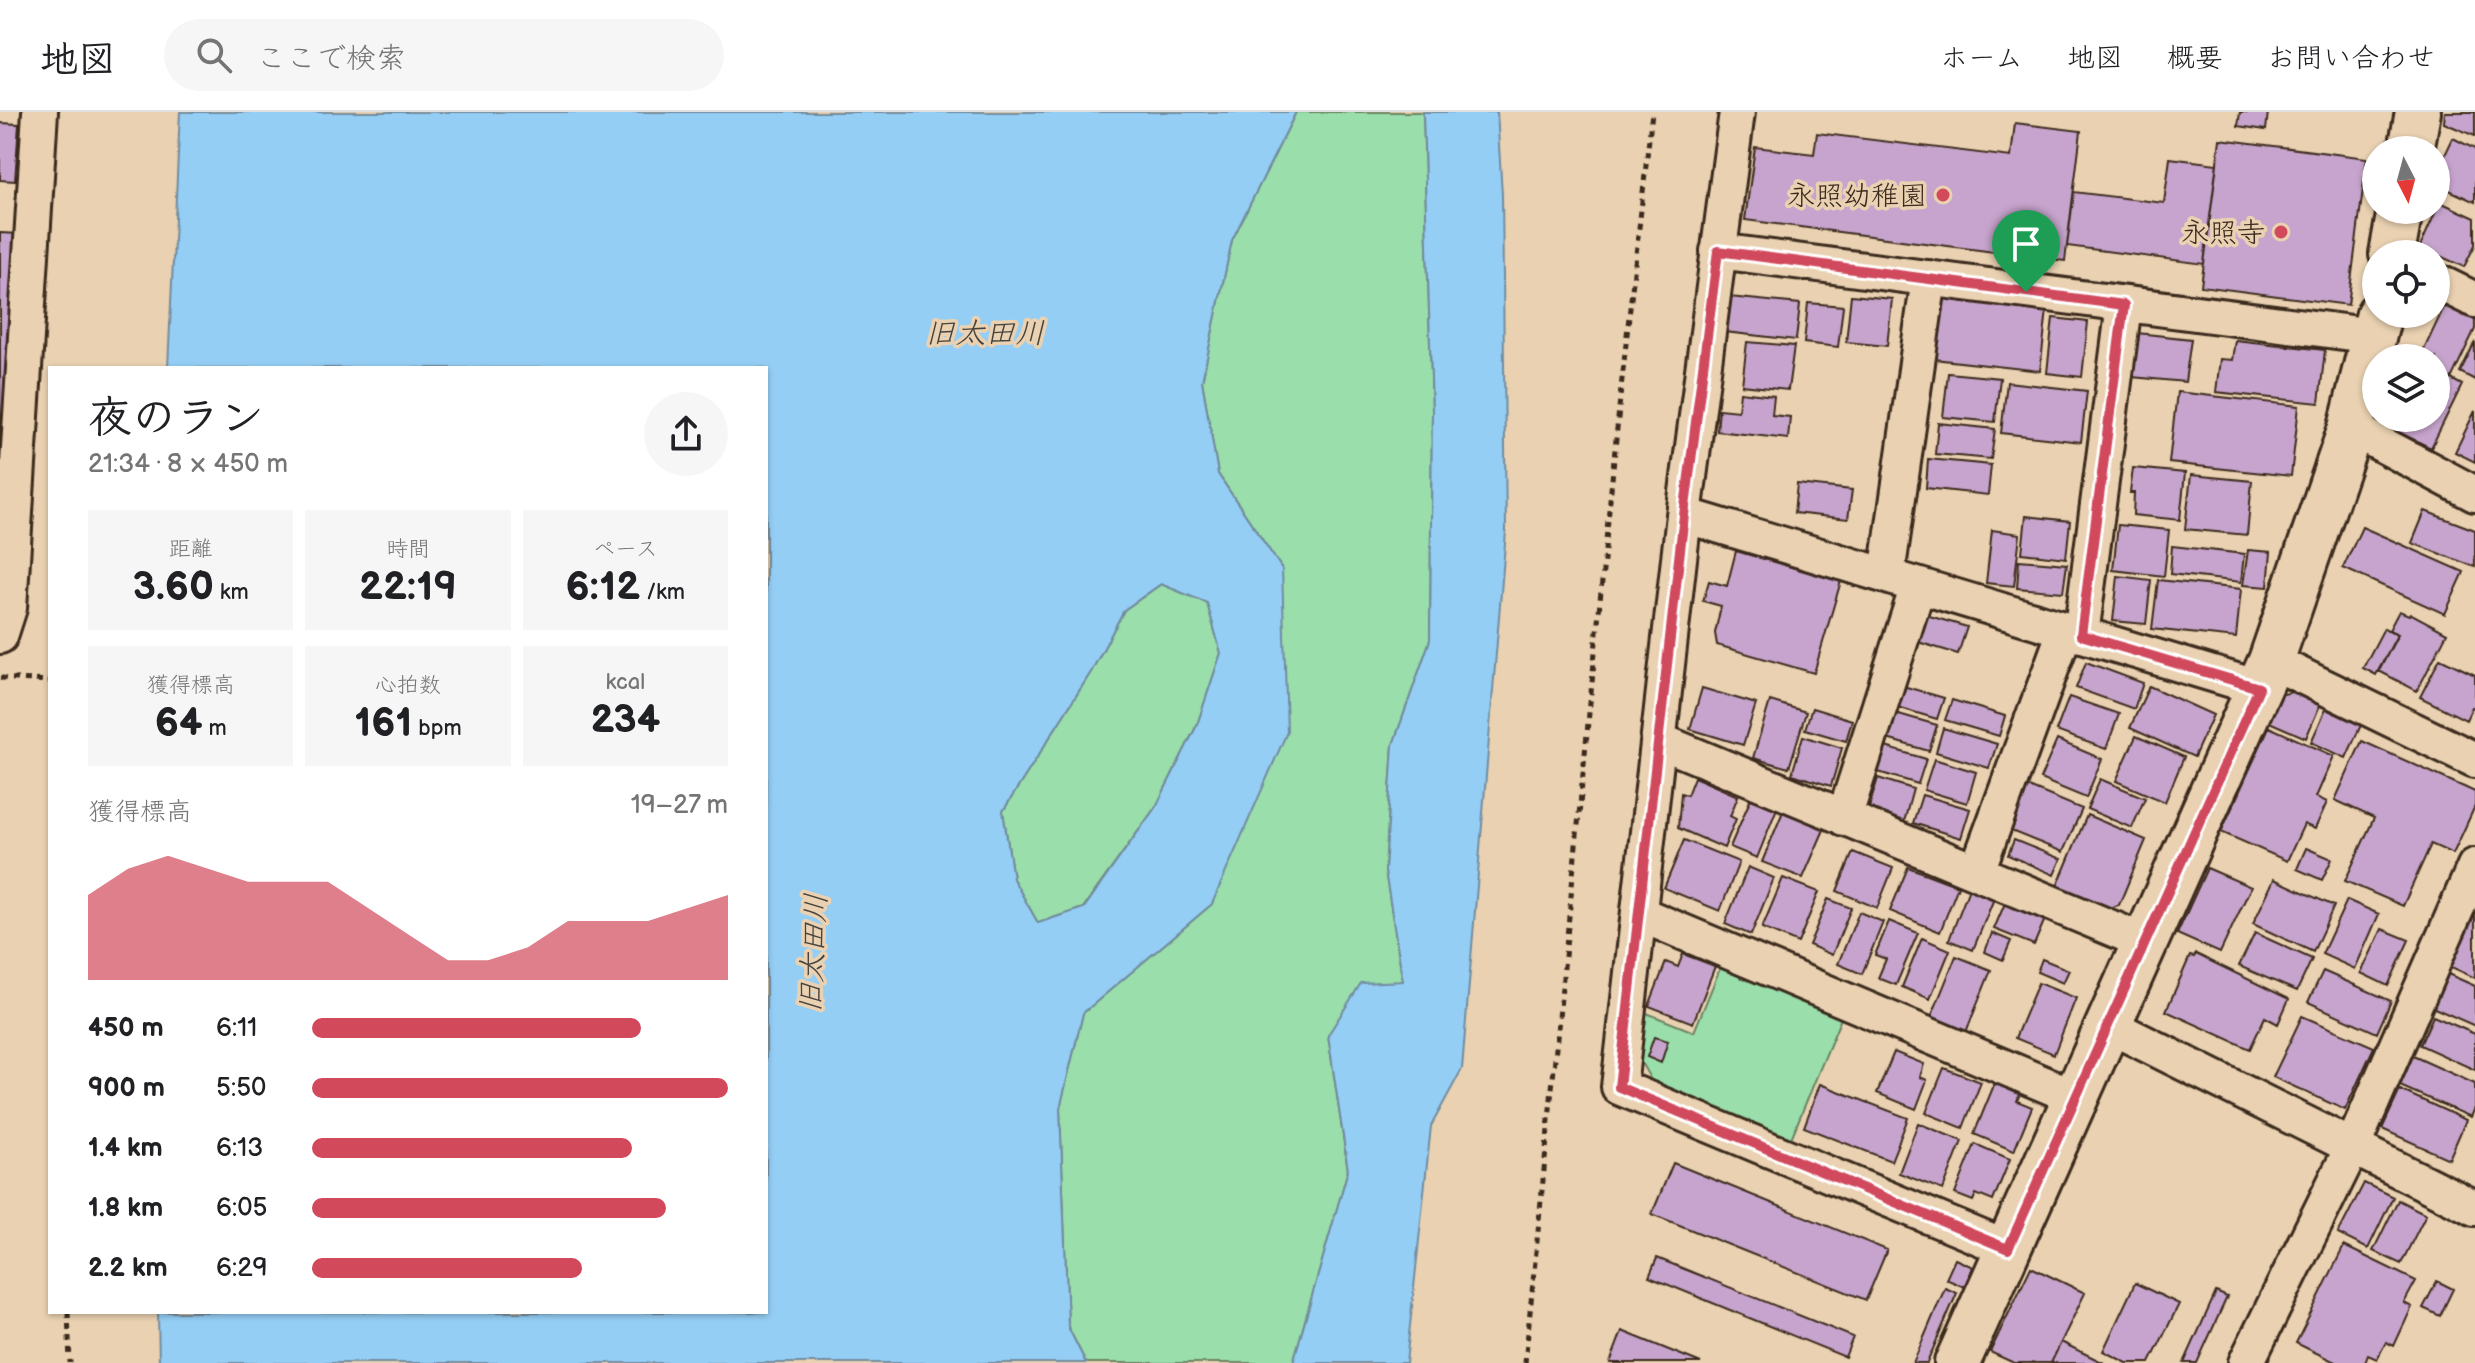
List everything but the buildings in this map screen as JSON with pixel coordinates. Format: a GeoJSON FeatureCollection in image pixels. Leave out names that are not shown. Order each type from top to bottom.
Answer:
{"type":"FeatureCollection","features":[{"type":"Feature","properties":{"kind":"street"},"geometry":{"type":"LineString","coordinates":[[0,636],[9,608],[40,112]]}},
{"type":"Feature","properties":{"kind":"street"},"geometry":{"type":"LineString","coordinates":[[1737,112],[1684,515],[1619,1087],[2008,1249]]}},
{"type":"Feature","properties":{"kind":"street"},"geometry":{"type":"LineString","coordinates":[[2414,136],[2418,112]]}},
{"type":"Feature","properties":{"kind":"street"},"geometry":{"type":"LineString","coordinates":[[1718,251],[2124,305],[2362,324]]}},
{"type":"Feature","properties":{"kind":"street"},"geometry":{"type":"LineString","coordinates":[[1844,818],[1902,581],[1929,278]]}},
{"type":"Feature","properties":{"kind":"street"},"geometry":{"type":"LineString","coordinates":[[2450,288],[2475,300]]}},
{"type":"Feature","properties":{"kind":"street"},"geometry":{"type":"LineString","coordinates":[[1977,871],[2073,633],[2124,305]]}},
{"type":"Feature","properties":{"kind":"street"},"geometry":{"type":"LineString","coordinates":[[1957,1363],[2265,675],[2351,428],[2376,328]]}},
{"type":"Feature","properties":{"kind":"street"},"geometry":{"type":"LineString","coordinates":[[2351,428],[2475,494]]}},
{"type":"Feature","properties":{"kind":"street"},"geometry":{"type":"LineString","coordinates":[[1684,515],[2073,633],[2265,675],[2475,760]]}},
{"type":"Feature","properties":{"kind":"street"},"geometry":{"type":"LineString","coordinates":[[1660,741],[2145,942]]}},
{"type":"Feature","properties":{"kind":"street"},"geometry":{"type":"LineString","coordinates":[[2246,1363],[2352,1148],[2475,866]]}},
{"type":"Feature","properties":{"kind":"street"},"geometry":{"type":"LineString","coordinates":[[1640,914],[2075,1097]]}},
{"type":"Feature","properties":{"kind":"street"},"geometry":{"type":"LineString","coordinates":[[2108,1025],[2475,1208]]}},
{"type":"Feature","properties":{"kind":"path"},"geometry":{"type":"LineString","coordinates":[[1525,1363],[1621,388],[1652,112]]}},
{"type":"Feature","properties":{"kind":"path"},"geometry":{"type":"LineString","coordinates":[[0,678],[48,681]]}},
{"type":"Feature","properties":{"kind":"path"},"geometry":{"type":"LineString","coordinates":[[68,1314],[70,1363]]}},
{"type":"Feature","properties":{"kind":"green space"},"geometry":{"type":"Polygon","coordinates":[[[1296,112],[1423,112],[1432,410],[1430,640],[1393,745],[1385,870],[1403,982],[1328,1035],[1348,1170],[1293,1363],[1086,1363],[1068,1327],[1060,1108],[1083,1013],[1212,904],[1282,569],[1218,474],[1202,381],[1232,240],[1296,112]]]}},
{"type":"Feature","properties":{"kind":"green space"},"geometry":{"type":"Polygon","coordinates":[[[1161,584],[1207,603],[1221,653],[1197,725],[1157,805],[1083,908],[1038,923],[1013,879],[1003,811],[1091,672],[1124,610],[1161,584]]]}},
{"type":"Feature","properties":{"kind":"green space"},"geometry":{"type":"Polygon","coordinates":[[[1723,961],[1844,1011],[1790,1141],[1655,1087],[1639,1059],[1644,1012],[1694,1032],[1723,961]]]}},
{"type":"Feature","properties":{"kind":"water","name":"旧太田川"},"geometry":{"type":"Polygon","coordinates":[[[180,112],[1296,112],[1232,240],[1202,381],[1218,474],[1282,569],[1287,732],[1212,904],[1083,1013],[1060,1108],[1068,1327],[1086,1363],[159,1363],[158,1314],[768,1314],[768,366],[168,366],[180,112]],[[1161,584],[1124,610],[1091,672],[1003,811],[1013,879],[1038,923],[1084,908],[1157,805],[1197,725],[1221,653],[1207,603],[1161,584]]]}},
{"type":"Feature","properties":{"kind":"water"},"geometry":{"type":"Polygon","coordinates":[[[1423,112],[1497,112],[1502,195],[1506,531],[1462,1069],[1431,1126],[1406,1363],[1293,1363],[1348,1170],[1328,1035],[1361,983],[1403,981],[1385,871],[1393,745],[1430,640],[1432,410],[1423,112]]]}},
{"type":"Feature","properties":{"kind":"place","name":"永照幼稚園"},"geometry":{"type":"Point","coordinates":[1943,195]}},
{"type":"Feature","properties":{"kind":"place","name":"永照寺"},"geometry":{"type":"Point","coordinates":[2281,232]}},
{"type":"Feature","properties":{"kind":"route"},"geometry":{"type":"LineString","coordinates":[[1718,251],[2026,292],[2124,305],[2081,635],[2259,688],[2008,1249],[1619,1087],[1684,515],[1718,251]]}}]}
